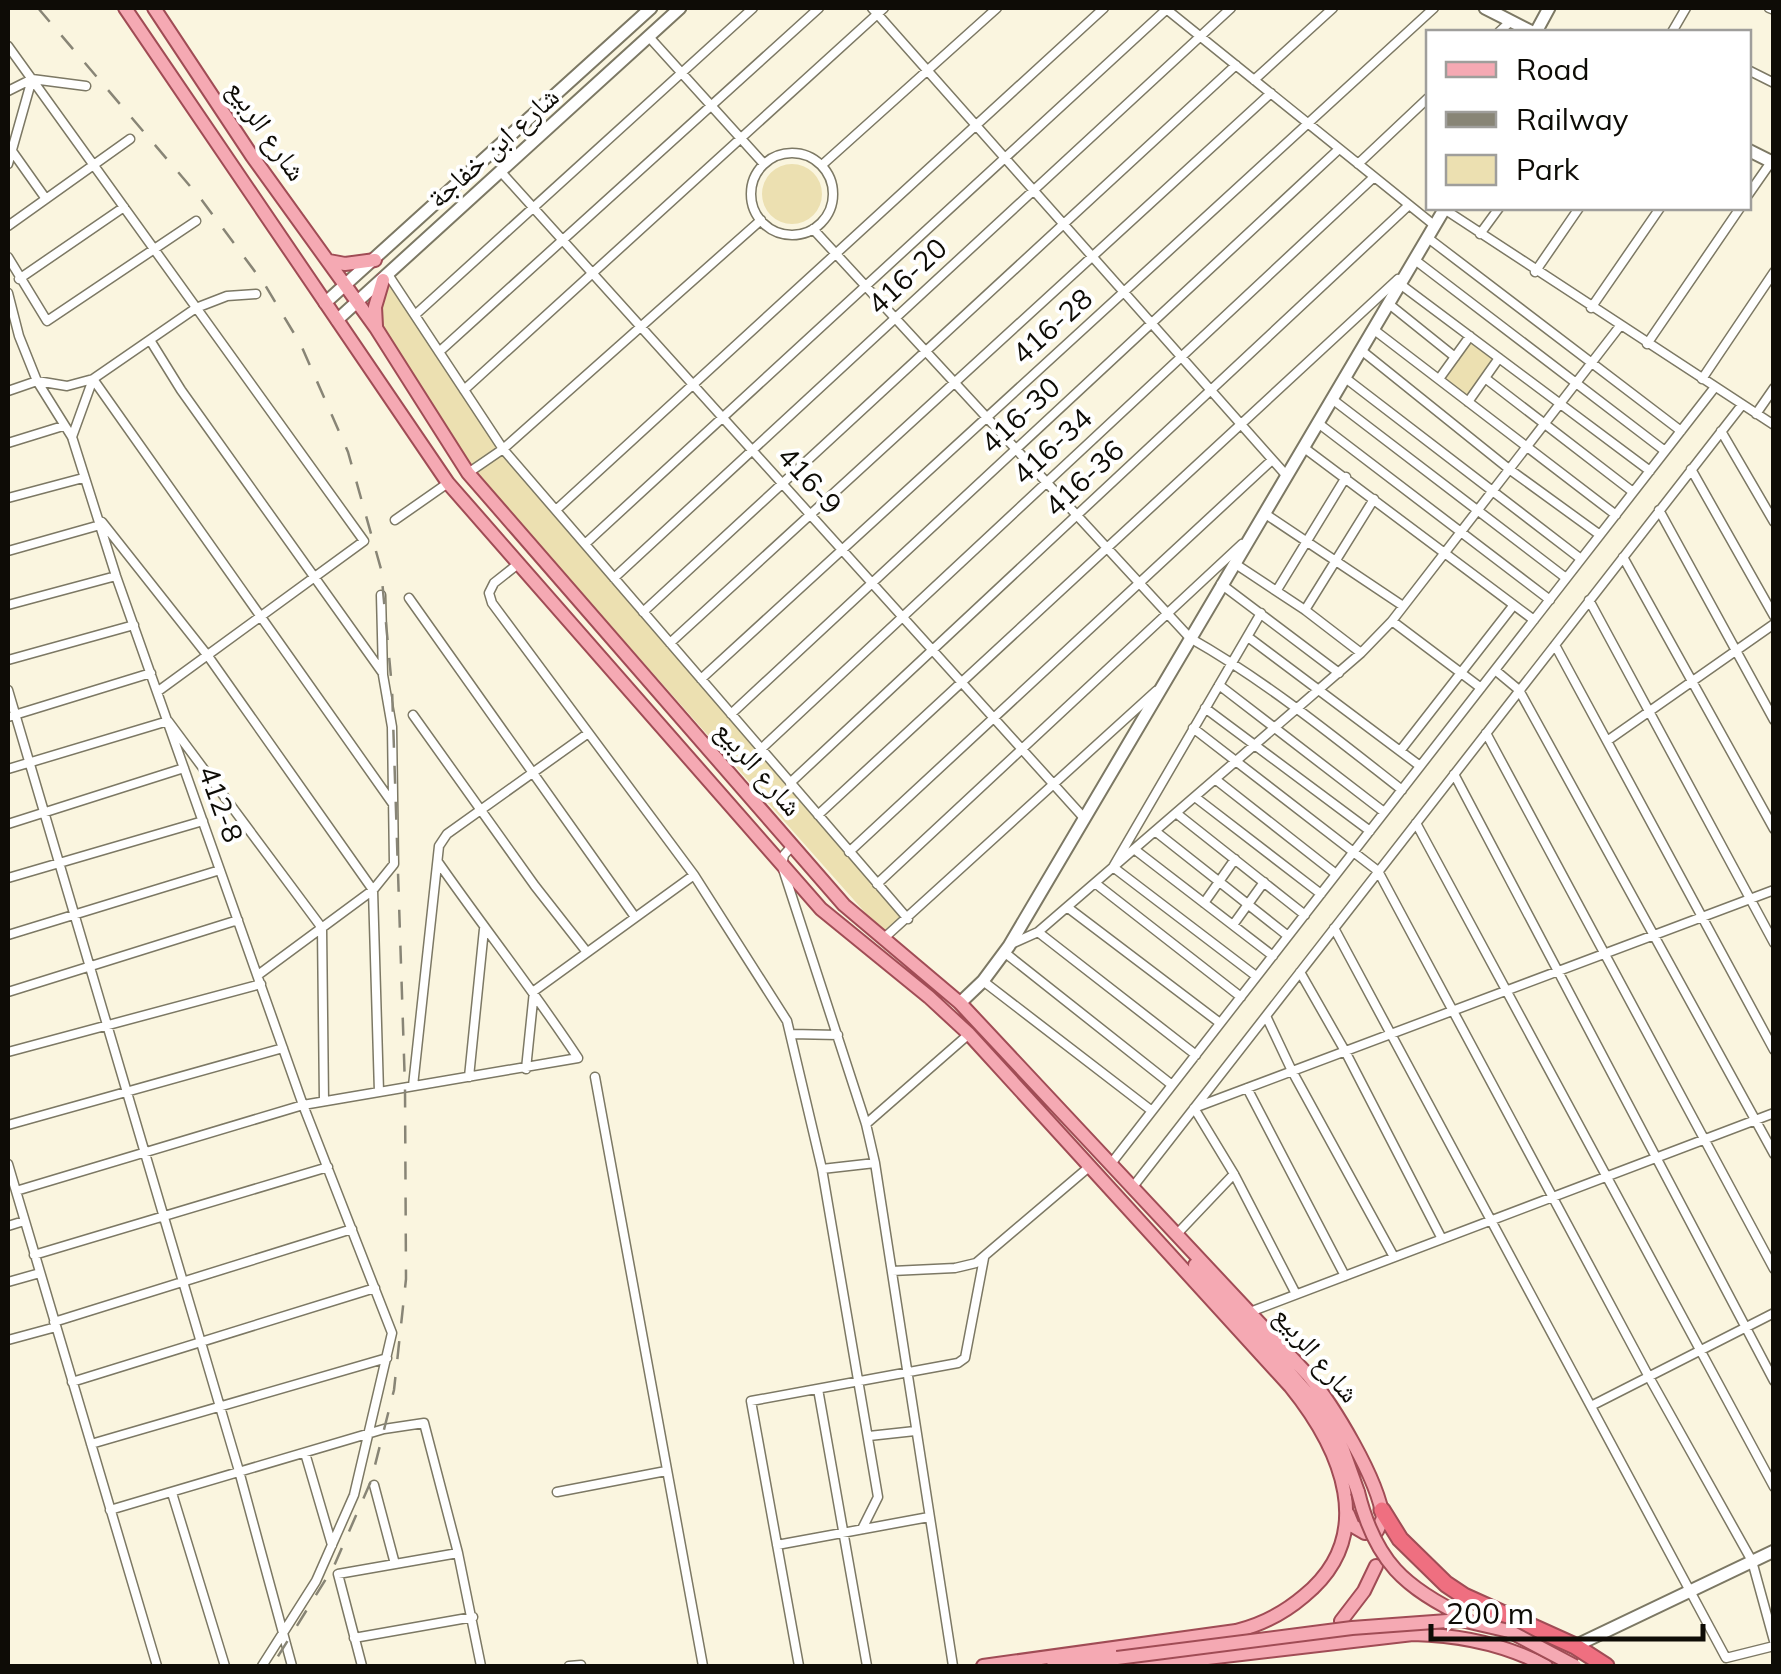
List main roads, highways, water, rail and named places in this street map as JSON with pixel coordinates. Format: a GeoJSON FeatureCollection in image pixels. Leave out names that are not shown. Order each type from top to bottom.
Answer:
{"type":"FeatureCollection","features":[{"type":"Feature","properties":{"kind":"highway"},"geometry":{"type":"LineString","coordinates":[[1378,1528],[1464,1596],[1575,1646],[1606,1666]]}},
{"type":"Feature","properties":{"kind":"main road","name":"شارع الربيع"},"geometry":{"type":"LineString","coordinates":[[124,8],[448,483],[821,909],[969,1034],[1304,1402],[1334,1458],[1345,1507]]}},
{"type":"Feature","properties":{"kind":"main road","name":"شارع الربيع"},"geometry":{"type":"LineString","coordinates":[[154,8],[252,156],[359,302],[468,473],[844,905],[960,1003],[1250,1312],[1330,1403],[1378,1528]]}},
{"type":"Feature","properties":{"kind":"main road"},"geometry":{"type":"LineString","coordinates":[[329,260],[345,264],[375,260]]}},
{"type":"Feature","properties":{"kind":"main road"},"geometry":{"type":"LineString","coordinates":[[376,328],[375,307],[386,278]]}},
{"type":"Feature","properties":{"kind":"main road"},"geometry":{"type":"LineString","coordinates":[[1180,1240],[1207,1281],[1323,1411],[1343,1450],[1375,1543],[1394,1570],[1428,1598],[1523,1638],[1575,1666]]}},
{"type":"Feature","properties":{"kind":"main road"},"geometry":{"type":"LineString","coordinates":[[1345,1507],[1353,1526],[1378,1528]]}},
{"type":"Feature","properties":{"kind":"main road"},"geometry":{"type":"LineString","coordinates":[[984,1666],[1236,1631],[1264,1622],[1290,1607],[1331,1569],[1345,1540],[1345,1507]]}},
{"type":"Feature","properties":{"kind":"main road"},"geometry":{"type":"LineString","coordinates":[[1341,1621],[1364,1591],[1376,1566]]}},
{"type":"Feature","properties":{"kind":"main road"},"geometry":{"type":"LineString","coordinates":[[1053,1666],[1352,1628],[1442,1620],[1480,1623]]}},
{"type":"Feature","properties":{"kind":"main road"},"geometry":{"type":"LineString","coordinates":[[1139,1666],[1412,1634],[1492,1644],[1546,1666]]}},
{"type":"Feature","properties":{"kind":"main road"},"geometry":{"type":"LineString","coordinates":[[1187,1638],[1184,1651],[1190,1659]]}},
{"type":"Feature","properties":{"kind":"main road"},"geometry":{"type":"LineString","coordinates":[[1300,1645],[1320,1638]]}},
{"type":"Feature","properties":{"kind":"railway"},"geometry":{"type":"LineString","coordinates":[[38,8],[201,199],[265,285],[301,345],[348,452],[381,569],[392,688],[405,1087],[406,1279],[394,1390],[371,1481],[334,1566],[272,1666]]}}]}
